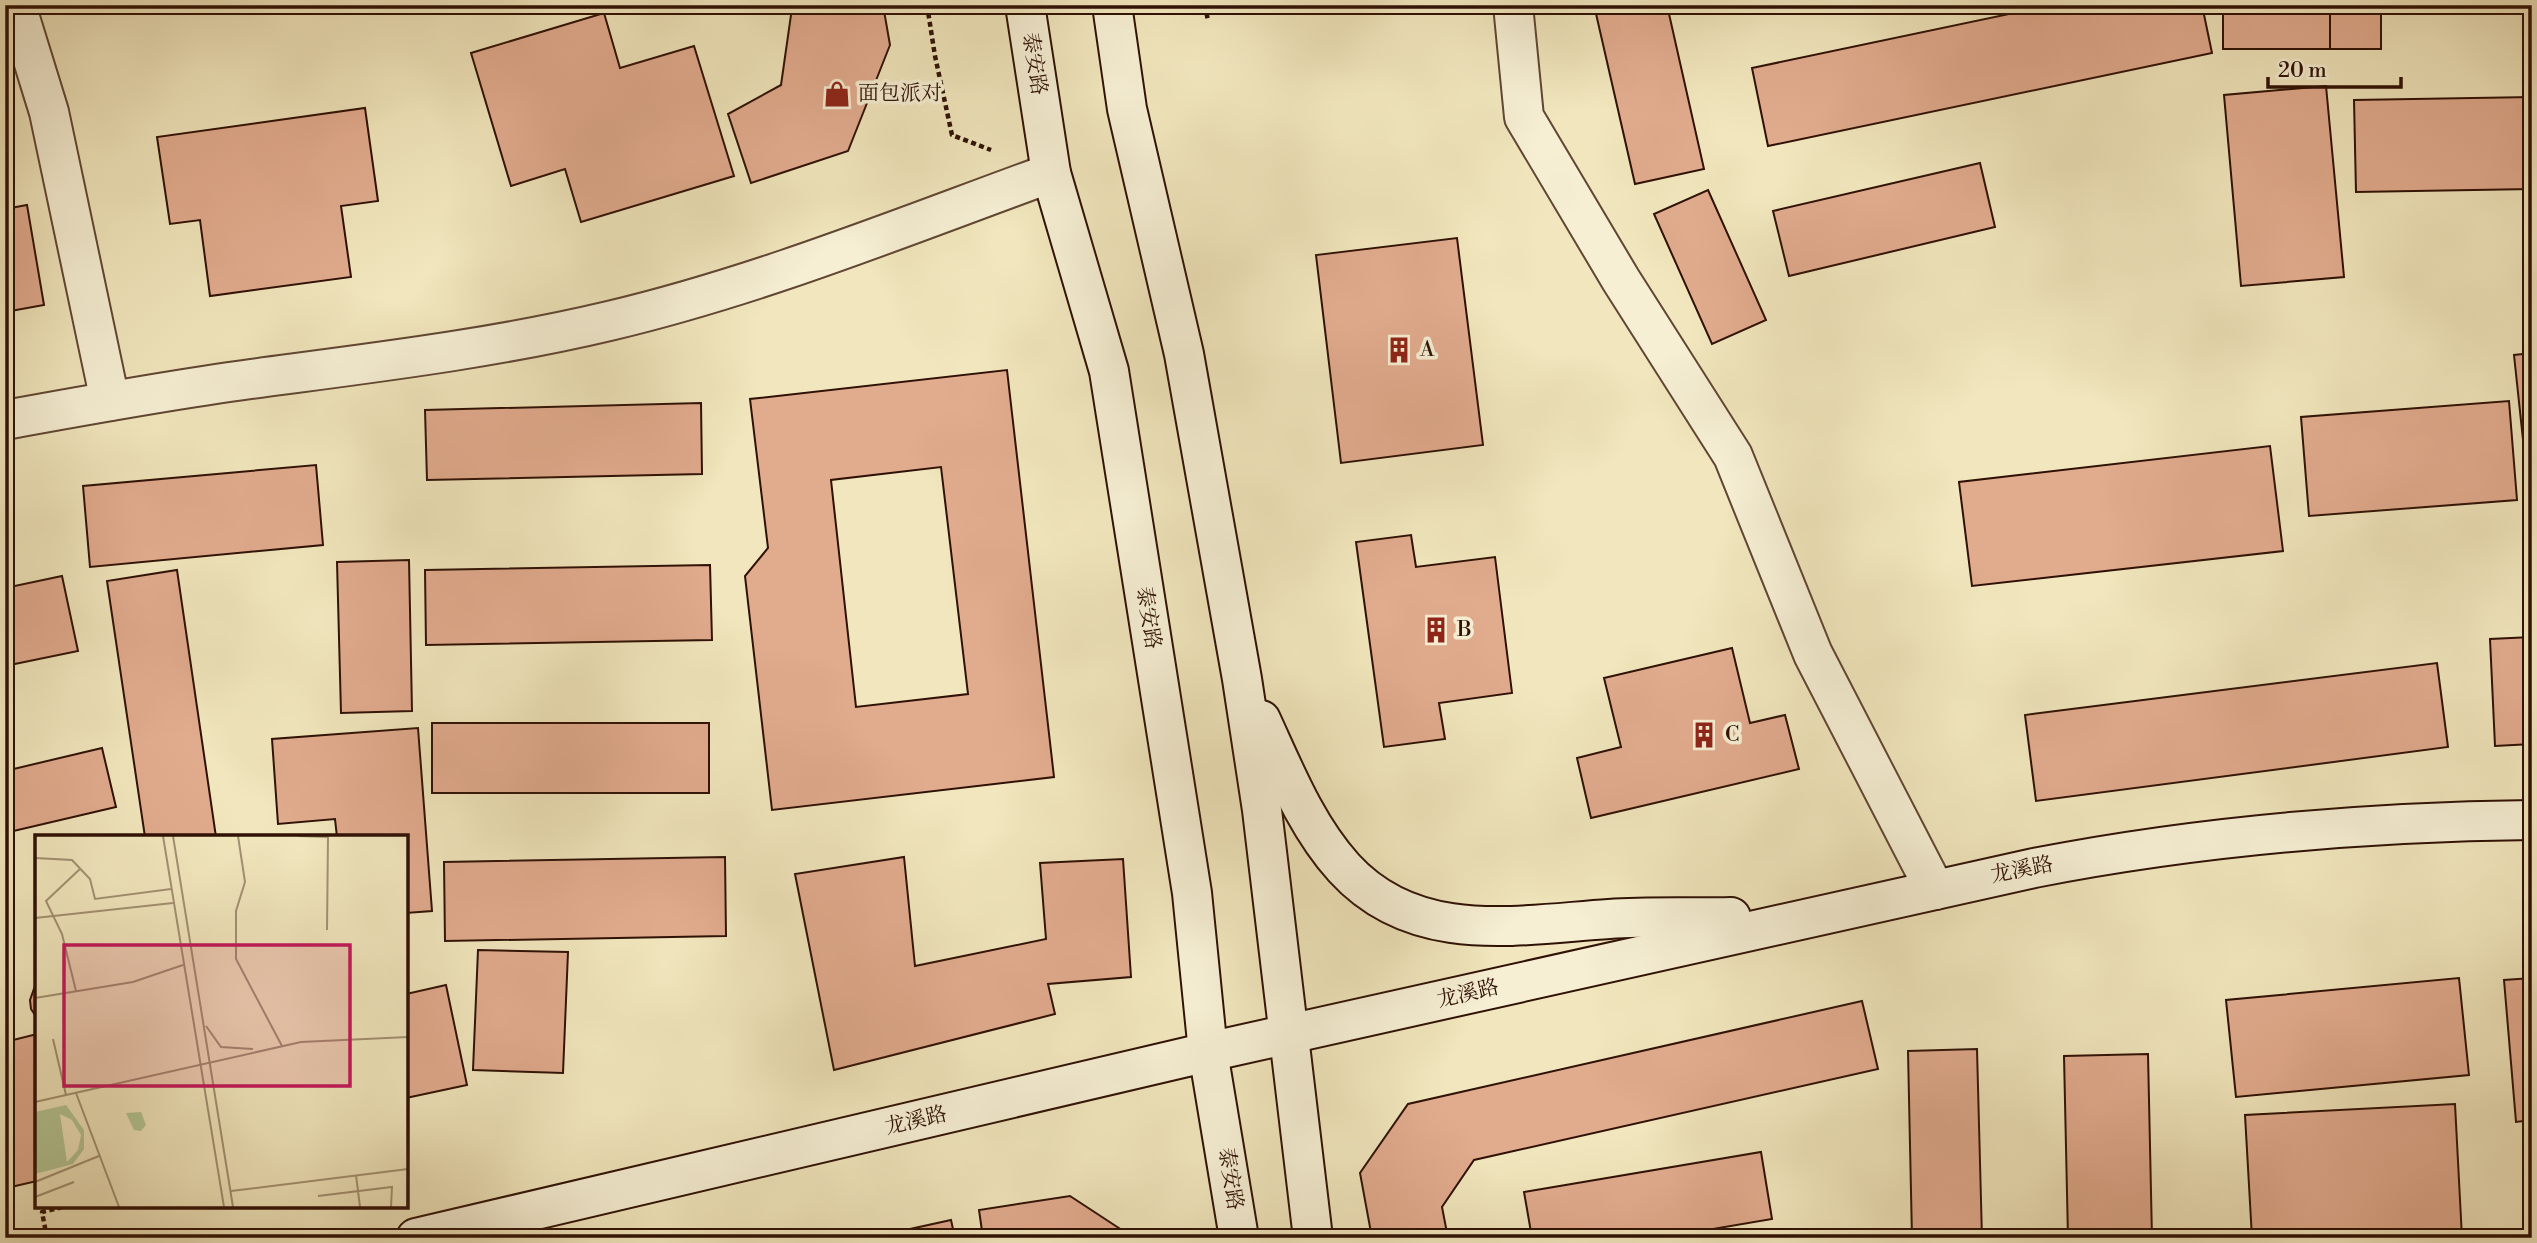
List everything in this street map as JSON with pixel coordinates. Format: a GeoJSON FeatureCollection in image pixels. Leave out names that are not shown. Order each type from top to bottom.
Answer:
{"type":"FeatureCollection","features":[{"type":"Feature","properties":{"kind":"street"},"geometry":{"type":"LineString","coordinates":[[16,5],[49,112],[110,401]]}},
{"type":"Feature","properties":{"kind":"street","name":"泰安路"},"geometry":{"type":"LineString","coordinates":[[1025,5],[1051,173],[1109,371],[1192,893],[1208,1052],[1240,1238]]}},
{"type":"Feature","properties":{"kind":"street"},"geometry":{"type":"LineString","coordinates":[[1112,5],[1127,109],[1184,354],[1242,679],[1262,810],[1313,1238]]}},
{"type":"Feature","properties":{"kind":"street"},"geometry":{"type":"LineString","coordinates":[[1513,5],[1524,117],[1621,280],[1733,456],[1813,654],[1935,890]]}},
{"type":"Feature","properties":{"kind":"street"},"geometry":{"type":"LineString","coordinates":[[5,420],[110,401],[449,353],[526,340],[619,319],[814,260],[1051,173]]}},
{"type":"Feature","properties":{"kind":"street"},"geometry":{"type":"LineString","coordinates":[[1242,679],[1294,791],[1319,836],[1361,884],[1408,911],[1441,922],[1494,927],[1609,919],[1814,916]]}},
{"type":"Feature","properties":{"kind":"street","name":"龙溪路"},"geometry":{"type":"LineString","coordinates":[[416,1238],[1208,1052],[2080,859],[2295,830],[2406,823],[2532,820]]}},
{"type":"Feature","properties":{"kind":"path"},"geometry":{"type":"LineString","coordinates":[[927,5],[952,135],[1051,173]]}},
{"type":"Feature","properties":{"kind":"path"},"geometry":{"type":"LineString","coordinates":[[1205,5],[1208,21]]}},
{"type":"Feature","properties":{"kind":"path"},"geometry":{"type":"LineString","coordinates":[[47,1238],[42,1212],[59,1208]]}},
{"type":"Feature","properties":{"kind":"building"},"geometry":{"type":"Polygon","coordinates":[[[790,5],[883,5],[890,45],[848,151],[751,183],[728,114],[781,85],[791,15],[790,5]]]}},
{"type":"Feature","properties":{"kind":"building"},"geometry":{"type":"Polygon","coordinates":[[[1594,5],[1667,5],[1704,169],[1635,184],[1594,5]]]}},
{"type":"Feature","properties":{"kind":"building"},"geometry":{"type":"Polygon","coordinates":[[[2052,5],[2202,5],[2212,53],[1768,146],[1752,68],[2052,5]]]}},
{"type":"Feature","properties":{"kind":"building"},"geometry":{"type":"Polygon","coordinates":[[[2223,5],[2330,5],[2330,49],[2223,49],[2223,5]]]}},
{"type":"Feature","properties":{"kind":"building"},"geometry":{"type":"Polygon","coordinates":[[[2330,5],[2381,5],[2381,49],[2330,49],[2330,5]]]}},
{"type":"Feature","properties":{"kind":"building"},"geometry":{"type":"Polygon","coordinates":[[[604,13],[620,68],[694,46],[734,176],[581,222],[565,169],[511,186],[471,53],[604,13]]]}},
{"type":"Feature","properties":{"kind":"building"},"geometry":{"type":"Polygon","coordinates":[[[2326,86],[2344,277],[2241,286],[2224,95],[2326,86]]]}},
{"type":"Feature","properties":{"kind":"building"},"geometry":{"type":"Polygon","coordinates":[[[2532,97],[2532,189],[2356,192],[2354,100],[2532,97]]]}},
{"type":"Feature","properties":{"kind":"building"},"geometry":{"type":"Polygon","coordinates":[[[365,108],[378,201],[341,206],[351,277],[210,296],[200,220],[170,224],[157,137],[365,108]]]}},
{"type":"Feature","properties":{"kind":"building"},"geometry":{"type":"Polygon","coordinates":[[[1980,163],[1995,227],[1789,276],[1773,211],[1980,163]]]}},
{"type":"Feature","properties":{"kind":"building"},"geometry":{"type":"Polygon","coordinates":[[[1708,190],[1766,320],[1712,344],[1654,214],[1708,190]]]}},
{"type":"Feature","properties":{"kind":"building"},"geometry":{"type":"Polygon","coordinates":[[[27,205],[44,305],[5,312],[5,209],[27,205]]]}},
{"type":"Feature","properties":{"kind":"building","name":"A"},"geometry":{"type":"Polygon","coordinates":[[[1457,238],[1483,445],[1341,463],[1316,255],[1457,238]]]}},
{"type":"Feature","properties":{"kind":"building"},"geometry":{"type":"Polygon","coordinates":[[[2532,353],[2532,467],[2526,468],[2514,355],[2532,353]]]}},
{"type":"Feature","properties":{"kind":"building"},"geometry":{"type":"Polygon","coordinates":[[[1007,370],[1054,777],[772,810],[745,576],[768,548],[750,399],[1007,370]],[[941,467],[831,480],[856,707],[968,694],[941,467]]]}},
{"type":"Feature","properties":{"kind":"building"},"geometry":{"type":"Polygon","coordinates":[[[2509,401],[2517,500],[2309,516],[2301,417],[2509,401]]]}},
{"type":"Feature","properties":{"kind":"building"},"geometry":{"type":"Polygon","coordinates":[[[701,403],[702,474],[427,480],[425,410],[701,403]]]}},
{"type":"Feature","properties":{"kind":"building"},"geometry":{"type":"Polygon","coordinates":[[[2270,446],[2283,551],[1972,586],[1959,482],[2270,446]]]}},
{"type":"Feature","properties":{"kind":"building"},"geometry":{"type":"Polygon","coordinates":[[[316,465],[323,545],[90,567],[83,486],[316,465]]]}},
{"type":"Feature","properties":{"kind":"building","name":"B"},"geometry":{"type":"Polygon","coordinates":[[[1411,535],[1416,567],[1495,557],[1512,693],[1439,703],[1445,739],[1384,747],[1356,542],[1411,535]]]}},
{"type":"Feature","properties":{"kind":"building"},"geometry":{"type":"Polygon","coordinates":[[[409,560],[412,711],[341,713],[337,562],[409,560]]]}},
{"type":"Feature","properties":{"kind":"building"},"geometry":{"type":"Polygon","coordinates":[[[710,565],[712,640],[426,645],[425,570],[710,565]]]}},
{"type":"Feature","properties":{"kind":"building"},"geometry":{"type":"Polygon","coordinates":[[[177,570],[216,835],[145,835],[107,581],[177,570]]]}},
{"type":"Feature","properties":{"kind":"building"},"geometry":{"type":"Polygon","coordinates":[[[62,576],[78,651],[5,666],[5,588],[62,576]]]}},
{"type":"Feature","properties":{"kind":"building"},"geometry":{"type":"Polygon","coordinates":[[[2532,637],[2532,744],[2495,746],[2490,639],[2532,637]]]}},
{"type":"Feature","properties":{"kind":"building","name":"C"},"geometry":{"type":"Polygon","coordinates":[[[1732,648],[1750,723],[1785,715],[1799,769],[1591,818],[1577,758],[1621,747],[1604,678],[1732,648]]]}},
{"type":"Feature","properties":{"kind":"building"},"geometry":{"type":"Polygon","coordinates":[[[2437,663],[2448,747],[2036,801],[2025,715],[2437,663]]]}},
{"type":"Feature","properties":{"kind":"building"},"geometry":{"type":"Polygon","coordinates":[[[432,723],[709,723],[709,793],[432,793],[432,723]]]}},
{"type":"Feature","properties":{"kind":"building"},"geometry":{"type":"Polygon","coordinates":[[[418,728],[432,911],[408,913],[408,835],[337,835],[335,819],[278,824],[272,739],[418,728]]]}},
{"type":"Feature","properties":{"kind":"building"},"geometry":{"type":"Polygon","coordinates":[[[102,748],[116,807],[5,833],[5,771],[102,748]]]}},
{"type":"Feature","properties":{"kind":"building"},"geometry":{"type":"Polygon","coordinates":[[[725,857],[726,936],[445,941],[444,862],[725,857]]]}},
{"type":"Feature","properties":{"kind":"building"},"geometry":{"type":"Polygon","coordinates":[[[904,857],[915,966],[1046,939],[1040,863],[1123,859],[1131,977],[1048,984],[1055,1014],[834,1070],[795,874],[904,857]]]}},
{"type":"Feature","properties":{"kind":"building"},"geometry":{"type":"Polygon","coordinates":[[[478,950],[568,952],[563,1073],[473,1070],[478,950]]]}},
{"type":"Feature","properties":{"kind":"building"},"geometry":{"type":"Polygon","coordinates":[[[2459,978],[2469,1075],[2236,1097],[2226,1000],[2459,978]]]}},
{"type":"Feature","properties":{"kind":"building"},"geometry":{"type":"Polygon","coordinates":[[[2532,978],[2532,1120],[2516,1122],[2504,980],[2532,978]]]}},
{"type":"Feature","properties":{"kind":"building"},"geometry":{"type":"Polygon","coordinates":[[[446,985],[467,1085],[408,1098],[408,994],[446,985]]]}},
{"type":"Feature","properties":{"kind":"building"},"geometry":{"type":"Polygon","coordinates":[[[35,986],[35,1015],[31,1009],[30,1000],[35,986]]]}},
{"type":"Feature","properties":{"kind":"building"},"geometry":{"type":"Polygon","coordinates":[[[1862,1001],[1878,1069],[1474,1160],[1442,1207],[1448,1238],[1372,1238],[1360,1173],[1408,1104],[1862,1001]]]}},
{"type":"Feature","properties":{"kind":"building"},"geometry":{"type":"Polygon","coordinates":[[[35,1034],[35,1181],[11,1187],[5,1162],[5,1042],[35,1034]]]}},
{"type":"Feature","properties":{"kind":"building"},"geometry":{"type":"Polygon","coordinates":[[[1977,1049],[1982,1238],[1912,1238],[1908,1051],[1977,1049]]]}},
{"type":"Feature","properties":{"kind":"building"},"geometry":{"type":"Polygon","coordinates":[[[2148,1054],[2152,1238],[2068,1238],[2064,1056],[2148,1054]]]}},
{"type":"Feature","properties":{"kind":"building"},"geometry":{"type":"Polygon","coordinates":[[[2455,1104],[2462,1238],[2252,1238],[2245,1115],[2455,1104]]]}},
{"type":"Feature","properties":{"kind":"building"},"geometry":{"type":"Polygon","coordinates":[[[1761,1152],[1772,1219],[1660,1238],[1532,1238],[1524,1192],[1761,1152]]]}},
{"type":"Feature","properties":{"kind":"building"},"geometry":{"type":"Polygon","coordinates":[[[1070,1196],[1134,1238],[983,1238],[979,1210],[1070,1196]]]}},
{"type":"Feature","properties":{"kind":"building"},"geometry":{"type":"Polygon","coordinates":[[[951,1220],[955,1238],[869,1238],[951,1220]]]}},
{"type":"Feature","properties":{"kind":"place","name":"面包派对"},"geometry":{"type":"Point","coordinates":[837,94]}},
{"type":"Feature","properties":{"kind":"place","name":"A"},"geometry":{"type":"Point","coordinates":[1399,350]}},
{"type":"Feature","properties":{"kind":"place","name":"B"},"geometry":{"type":"Point","coordinates":[1436,630]}},
{"type":"Feature","properties":{"kind":"place","name":"C"},"geometry":{"type":"Point","coordinates":[1704,735]}}]}
